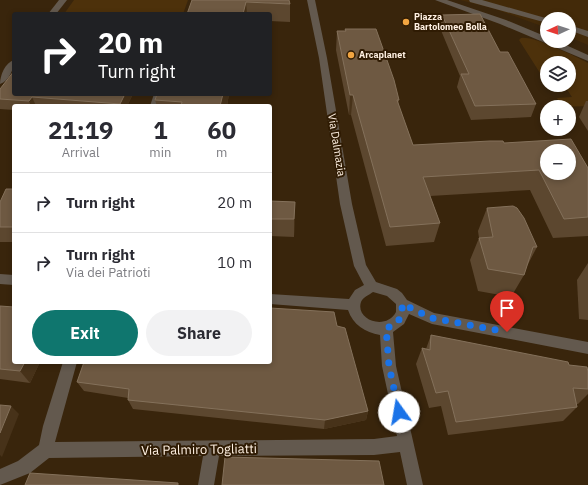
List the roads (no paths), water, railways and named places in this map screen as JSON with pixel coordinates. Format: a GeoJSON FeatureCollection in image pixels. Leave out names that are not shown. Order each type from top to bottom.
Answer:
{"type":"FeatureCollection","features":[{"type":"Feature","properties":{"kind":"street"},"geometry":{"type":"LineString","coordinates":[[54,12],[63,0]]}},
{"type":"Feature","properties":{"kind":"street","name":"Via Dalmazia"},"geometry":{"type":"LineString","coordinates":[[311,0],[323,58],[346,204],[360,266],[372,287]]}},
{"type":"Feature","properties":{"kind":"street"},"geometry":{"type":"LineString","coordinates":[[439,0],[503,22],[540,37]]}},
{"type":"Feature","properties":{"kind":"street"},"geometry":{"type":"LineString","coordinates":[[473,0],[540,19]]}},
{"type":"Feature","properties":{"kind":"street"},"geometry":{"type":"LineString","coordinates":[[576,30],[588,34]]}},
{"type":"Feature","properties":{"kind":"street"},"geometry":{"type":"LineString","coordinates":[[566,48],[588,58]]}},
{"type":"Feature","properties":{"kind":"street"},"geometry":{"type":"LineString","coordinates":[[0,81],[12,66]]}},
{"type":"Feature","properties":{"kind":"street"},"geometry":{"type":"LineString","coordinates":[[0,278],[12,280]]}},
{"type":"Feature","properties":{"kind":"street"},"geometry":{"type":"LineString","coordinates":[[372,287],[387,289],[399,298],[402,304],[403,312],[400,320],[394,326],[377,329],[363,323],[357,318],[353,305],[355,298],[359,293],[372,287]]}},
{"type":"Feature","properties":{"kind":"street"},"geometry":{"type":"LineString","coordinates":[[272,299],[353,305]]}},
{"type":"Feature","properties":{"kind":"street"},"geometry":{"type":"LineString","coordinates":[[402,304],[432,318],[588,348]]}},
{"type":"Feature","properties":{"kind":"street"},"geometry":{"type":"LineString","coordinates":[[386,328],[389,366],[414,485]]}},
{"type":"Feature","properties":{"kind":"street"},"geometry":{"type":"LineString","coordinates":[[0,477],[24,467],[46,450],[51,426],[69,364]]}},
{"type":"Feature","properties":{"kind":"street","name":"Via Palmiro Togliatti"},"geometry":{"type":"LineString","coordinates":[[46,450],[374,447],[406,443]]}},
{"type":"Feature","properties":{"kind":"street"},"geometry":{"type":"LineString","coordinates":[[206,485],[212,448]]}},
{"type":"Feature","properties":{"kind":"place","name":"Piazza Bartolomeo Bolla"},"geometry":{"type":"Point","coordinates":[406,22]}},
{"type":"Feature","properties":{"kind":"place","name":"Arcaplanet"},"geometry":{"type":"Point","coordinates":[351,55]}}]}
